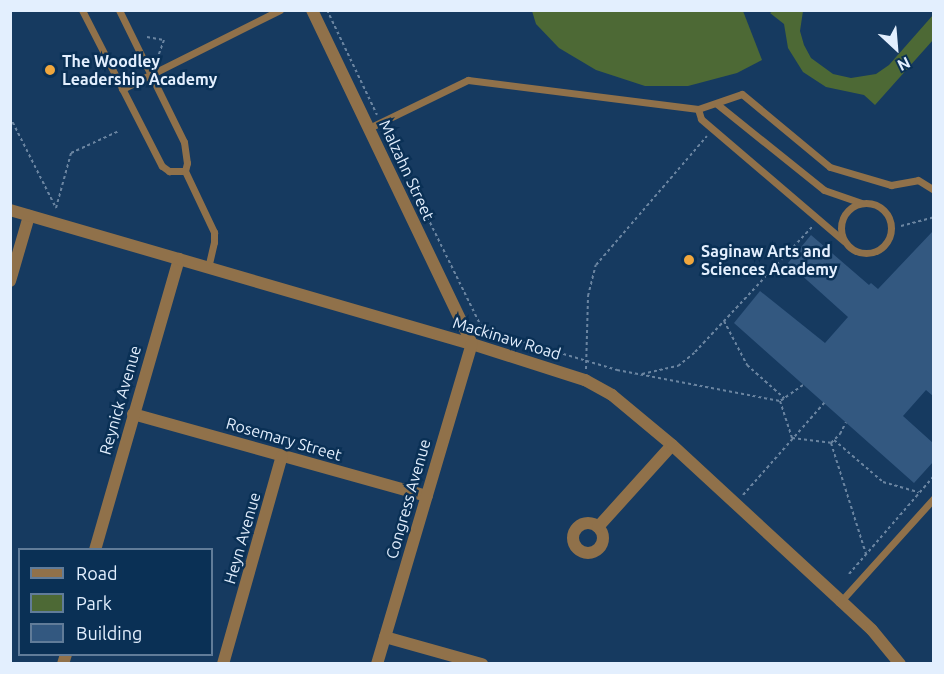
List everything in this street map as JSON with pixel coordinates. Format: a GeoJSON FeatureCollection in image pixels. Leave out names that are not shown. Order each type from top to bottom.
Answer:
{"type":"FeatureCollection","features":[{"type":"Feature","properties":{"kind":"street","name":"Malzahn Street"},"geometry":{"type":"LineString","coordinates":[[312,10],[374,125],[472,344]]}},
{"type":"Feature","properties":{"kind":"street","name":"Mackinaw Road"},"geometry":{"type":"LineString","coordinates":[[10,210],[472,344],[585,380],[612,395],[672,445],[872,630],[900,663]]}},
{"type":"Feature","properties":{"kind":"street"},"geometry":{"type":"LineString","coordinates":[[10,281],[29,216]]}},
{"type":"Feature","properties":{"kind":"street","name":"Reynick Avenue"},"geometry":{"type":"LineString","coordinates":[[95,548],[179,259]]}},
{"type":"Feature","properties":{"kind":"street","name":"Congress Avenue"},"geometry":{"type":"LineString","coordinates":[[377,663],[472,344]]}},
{"type":"Feature","properties":{"kind":"street","name":"Rosemary Street"},"geometry":{"type":"LineString","coordinates":[[133,414],[427,496]]}},
{"type":"Feature","properties":{"kind":"street"},"geometry":{"type":"LineString","coordinates":[[598,527],[672,445]]}},
{"type":"Feature","properties":{"kind":"street","name":"Heyn Avenue"},"geometry":{"type":"LineString","coordinates":[[224,663],[282,456]]}},
{"type":"Feature","properties":{"kind":"street"},"geometry":{"type":"LineString","coordinates":[[385,637],[482,663]]}},
{"type":"Feature","properties":{"kind":"lane"},"geometry":{"type":"LineString","coordinates":[[82,10],[162,166],[169,171],[185,171]]}},
{"type":"Feature","properties":{"kind":"lane"},"geometry":{"type":"LineString","coordinates":[[119,10],[184,142],[187,163],[185,171],[212,226],[214,242],[208,268]]}},
{"type":"Feature","properties":{"kind":"lane"},"geometry":{"type":"LineString","coordinates":[[122,88],[280,10]]}},
{"type":"Feature","properties":{"kind":"lane"},"geometry":{"type":"LineString","coordinates":[[374,125],[468,80],[698,109],[742,94],[830,167],[891,185],[918,180],[933,190]]}},
{"type":"Feature","properties":{"kind":"lane"},"geometry":{"type":"LineString","coordinates":[[698,109],[700,118],[856,251],[872,252],[885,243],[890,236],[889,219],[885,211],[878,206],[861,203],[824,190],[717,104]]}},
{"type":"Feature","properties":{"kind":"lane"},"geometry":{"type":"LineString","coordinates":[[844,241],[841,234],[842,218],[847,211],[861,203]]}},
{"type":"Feature","properties":{"kind":"lane"},"geometry":{"type":"LineString","coordinates":[[841,601],[933,498]]}},
{"type":"Feature","properties":{"kind":"path"},"geometry":{"type":"LineString","coordinates":[[327,10],[374,125],[483,330],[640,375],[780,402]]}},
{"type":"Feature","properties":{"kind":"path"},"geometry":{"type":"LineString","coordinates":[[147,37],[164,40],[157,59]]}},
{"type":"Feature","properties":{"kind":"path"},"geometry":{"type":"LineString","coordinates":[[10,117],[56,208],[71,153],[119,131]]}},
{"type":"Feature","properties":{"kind":"path"},"geometry":{"type":"LineString","coordinates":[[585,380],[588,296],[596,265],[709,134]]}},
{"type":"Feature","properties":{"kind":"path"},"geometry":{"type":"LineString","coordinates":[[901,226],[933,217]]}},
{"type":"Feature","properties":{"kind":"path"},"geometry":{"type":"LineString","coordinates":[[640,375],[678,366],[724,321],[813,226]]}},
{"type":"Feature","properties":{"kind":"path"},"geometry":{"type":"LineString","coordinates":[[724,321],[747,365],[784,398]]}},
{"type":"Feature","properties":{"kind":"path"},"geometry":{"type":"LineString","coordinates":[[780,402],[803,385]]}},
{"type":"Feature","properties":{"kind":"path"},"geometry":{"type":"LineString","coordinates":[[780,402],[792,438]]}},
{"type":"Feature","properties":{"kind":"path"},"geometry":{"type":"LineString","coordinates":[[735,504],[824,403]]}},
{"type":"Feature","properties":{"kind":"path"},"geometry":{"type":"LineString","coordinates":[[831,443],[846,422]]}},
{"type":"Feature","properties":{"kind":"path"},"geometry":{"type":"LineString","coordinates":[[792,438],[831,443]]}},
{"type":"Feature","properties":{"kind":"path"},"geometry":{"type":"LineString","coordinates":[[834,440],[883,482],[919,492]]}},
{"type":"Feature","properties":{"kind":"path"},"geometry":{"type":"LineString","coordinates":[[831,443],[866,554]]}},
{"type":"Feature","properties":{"kind":"path"},"geometry":{"type":"LineString","coordinates":[[849,574],[933,476]]}},
{"type":"Feature","properties":{"kind":"green space"},"geometry":{"type":"Polygon","coordinates":[[[532,11],[743,11],[762,60],[737,73],[688,86],[645,86],[596,70],[559,48],[536,24],[532,11]]]}},
{"type":"Feature","properties":{"kind":"green space"},"geometry":{"type":"Polygon","coordinates":[[[773,11],[803,11],[800,31],[811,58],[833,74],[851,78],[876,74],[889,65],[933,15],[933,40],[875,105],[864,95],[826,87],[803,72],[788,48],[784,24],[770,13],[773,11]]]}},
{"type":"Feature","properties":{"kind":"building","name":"Saginaw Arts and Sciences Academy"},"geometry":{"type":"Polygon","coordinates":[[[933,231],[933,396],[926,390],[903,416],[933,443],[933,462],[914,483],[734,323],[760,291],[825,343],[848,317],[788,263],[811,235],[869,285],[871,283],[878,289],[933,231]]]}},
{"type":"Feature","properties":{"kind":"place","name":"The Woodley Leadership Academy"},"geometry":{"type":"Point","coordinates":[50,70]}},
{"type":"Feature","properties":{"kind":"place","name":"Saginaw Arts and Sciences Academy"},"geometry":{"type":"Point","coordinates":[689,260]}}]}
